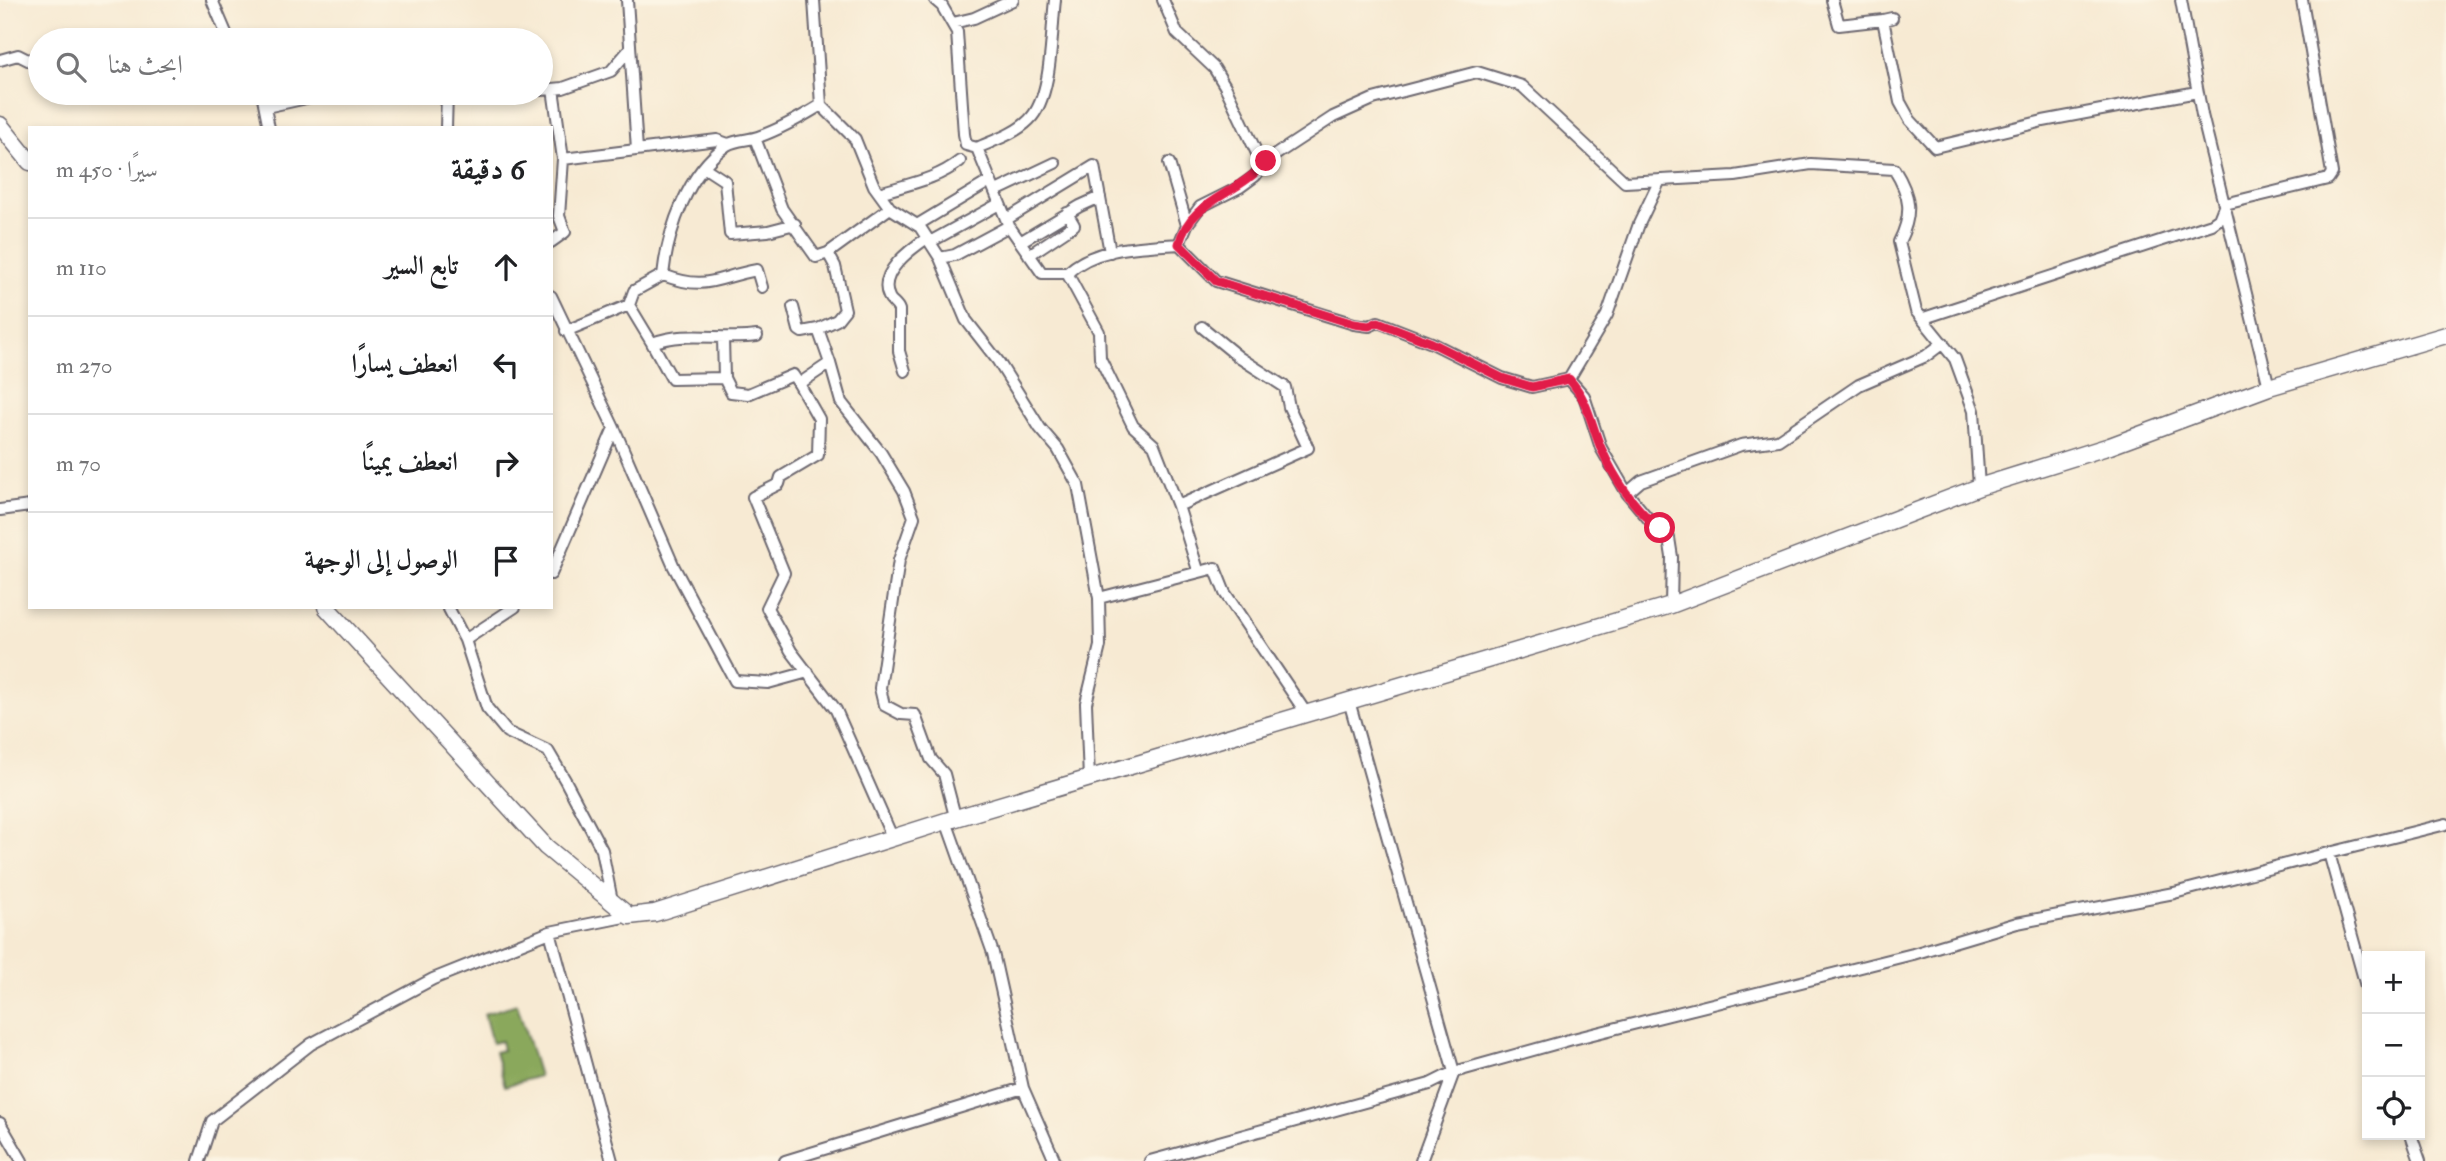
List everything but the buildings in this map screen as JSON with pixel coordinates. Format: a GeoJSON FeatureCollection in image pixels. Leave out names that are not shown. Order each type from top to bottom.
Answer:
{"type":"FeatureCollection","features":[{"type":"Feature","properties":{"kind":"street"},"geometry":{"type":"LineString","coordinates":[[212,0],[224,28]]}},
{"type":"Feature","properties":{"kind":"street"},"geometry":{"type":"LineString","coordinates":[[627,0],[636,150]]}},
{"type":"Feature","properties":{"kind":"street"},"geometry":{"type":"LineString","coordinates":[[814,0],[821,105],[855,139],[879,193],[890,208],[917,225],[928,240],[940,258],[966,320],[998,361],[1040,428],[1058,449],[1078,485],[1099,598],[1100,646],[1086,703],[1088,779]]}},
{"type":"Feature","properties":{"kind":"street"},"geometry":{"type":"LineString","coordinates":[[935,0],[954,23],[962,79],[966,145],[977,148],[1008,134],[1031,119],[1043,95],[1055,0]]}},
{"type":"Feature","properties":{"kind":"street"},"geometry":{"type":"LineString","coordinates":[[954,23],[974,18],[1013,0]]}},
{"type":"Feature","properties":{"kind":"street"},"geometry":{"type":"LineString","coordinates":[[1163,0],[1177,33],[1214,68],[1225,86],[1263,166]]}},
{"type":"Feature","properties":{"kind":"street"},"geometry":{"type":"LineString","coordinates":[[1832,0],[1839,25],[1887,19],[1900,103],[1910,120],[1935,147],[2043,121],[2197,92]]}},
{"type":"Feature","properties":{"kind":"street"},"geometry":{"type":"LineString","coordinates":[[2181,0],[2197,92],[2269,387]]}},
{"type":"Feature","properties":{"kind":"street"},"geometry":{"type":"LineString","coordinates":[[2225,204],[2328,179],[2332,173],[2302,0]]}},
{"type":"Feature","properties":{"kind":"street"},"geometry":{"type":"LineString","coordinates":[[553,241],[565,232],[559,216],[563,159],[555,132],[553,89],[611,71],[630,49]]}},
{"type":"Feature","properties":{"kind":"street"},"geometry":{"type":"LineString","coordinates":[[0,60],[18,55],[28,60]]}},
{"type":"Feature","properties":{"kind":"street"},"geometry":{"type":"LineString","coordinates":[[1179,244],[1200,207],[1240,187],[1263,166],[1333,117],[1363,104],[1477,72],[1522,86],[1625,182],[1735,176],[1811,163],[1894,169],[1905,186],[1910,220],[1899,242],[1916,311],[1955,359],[1974,411],[1979,487]]}},
{"type":"Feature","properties":{"kind":"street"},"geometry":{"type":"LineString","coordinates":[[270,126],[266,107],[275,105]]}},
{"type":"Feature","properties":{"kind":"street"},"geometry":{"type":"LineString","coordinates":[[446,126],[447,105]]}},
{"type":"Feature","properties":{"kind":"street"},"geometry":{"type":"LineString","coordinates":[[563,159],[717,140],[728,144],[754,138],[794,123],[821,105]]}},
{"type":"Feature","properties":{"kind":"street"},"geometry":{"type":"LineString","coordinates":[[0,125],[28,160]]}},
{"type":"Feature","properties":{"kind":"street"},"geometry":{"type":"LineString","coordinates":[[754,138],[782,209],[816,257],[828,253],[890,208]]}},
{"type":"Feature","properties":{"kind":"street"},"geometry":{"type":"LineString","coordinates":[[663,275],[675,221],[685,197],[705,168],[728,144]]}},
{"type":"Feature","properties":{"kind":"street"},"geometry":{"type":"LineString","coordinates":[[977,148],[1008,223],[1042,274],[1067,273],[1080,261],[1110,252],[1179,244]]}},
{"type":"Feature","properties":{"kind":"street"},"geometry":{"type":"LineString","coordinates":[[879,193],[916,181],[932,179],[960,161]]}},
{"type":"Feature","properties":{"kind":"street"},"geometry":{"type":"LineString","coordinates":[[996,191],[1055,163]]}},
{"type":"Feature","properties":{"kind":"street"},"geometry":{"type":"LineString","coordinates":[[1169,163],[1187,226]]}},
{"type":"Feature","properties":{"kind":"street"},"geometry":{"type":"LineString","coordinates":[[940,258],[955,255],[1094,166],[1110,252]]}},
{"type":"Feature","properties":{"kind":"street"},"geometry":{"type":"LineString","coordinates":[[705,168],[725,181],[730,234],[768,231],[795,224]]}},
{"type":"Feature","properties":{"kind":"street"},"geometry":{"type":"LineString","coordinates":[[1179,244],[1216,281],[1354,324],[1369,326],[1378,322],[1432,343],[1502,378],[1532,387],[1569,379],[1607,315],[1639,224],[1660,180]]}},
{"type":"Feature","properties":{"kind":"street"},"geometry":{"type":"LineString","coordinates":[[917,225],[990,181]]}},
{"type":"Feature","properties":{"kind":"street"},"geometry":{"type":"LineString","coordinates":[[1020,242],[1067,213],[1100,197]]}},
{"type":"Feature","properties":{"kind":"street"},"geometry":{"type":"LineString","coordinates":[[905,371],[898,343],[900,310],[889,298],[889,281],[898,262],[928,240],[999,204]]}},
{"type":"Feature","properties":{"kind":"street"},"geometry":{"type":"LineString","coordinates":[[1924,318],[2212,224],[2219,219],[2225,204]]}},
{"type":"Feature","properties":{"kind":"street"},"geometry":{"type":"LineString","coordinates":[[1029,256],[1074,225],[1067,213]]}},
{"type":"Feature","properties":{"kind":"street"},"geometry":{"type":"LineString","coordinates":[[793,307],[799,330],[818,329],[836,320],[845,310],[835,267],[828,253]]}},
{"type":"Feature","properties":{"kind":"street"},"geometry":{"type":"LineString","coordinates":[[566,331],[629,305],[634,291],[663,275],[696,283],[721,282],[757,270],[762,287]]}},
{"type":"Feature","properties":{"kind":"street"},"geometry":{"type":"LineString","coordinates":[[1067,273],[1099,332],[1100,358],[1133,426],[1154,445],[1178,506],[1198,570]]}},
{"type":"Feature","properties":{"kind":"street"},"geometry":{"type":"LineString","coordinates":[[553,301],[614,428],[674,567],[735,681],[768,683],[807,672]]}},
{"type":"Feature","properties":{"kind":"street"},"geometry":{"type":"LineString","coordinates":[[629,305],[671,379],[724,378]]}},
{"type":"Feature","properties":{"kind":"street"},"geometry":{"type":"LineString","coordinates":[[1178,506],[1308,448],[1289,407],[1285,387],[1240,358],[1202,327]]}},
{"type":"Feature","properties":{"kind":"street"},"geometry":{"type":"LineString","coordinates":[[818,329],[842,402],[881,453],[904,491],[914,517],[900,559],[880,688],[884,705],[901,714],[915,715],[931,759],[944,774],[951,821],[993,953],[1023,1088],[1055,1161]]}},
{"type":"Feature","properties":{"kind":"street"},"geometry":{"type":"LineString","coordinates":[[199,1161],[212,1121],[311,1044],[433,979],[550,932],[655,913],[1088,779],[1671,605],[1979,487],[2110,446],[2269,387],[2446,335]]}},
{"type":"Feature","properties":{"kind":"street"},"geometry":{"type":"LineString","coordinates":[[652,343],[677,336],[757,336]]}},
{"type":"Feature","properties":{"kind":"street"},"geometry":{"type":"LineString","coordinates":[[723,338],[724,378],[731,392],[748,394],[793,375],[820,419],[818,455],[781,477],[779,484],[753,497],[784,573],[767,608],[791,651],[836,709],[893,839]]}},
{"type":"Feature","properties":{"kind":"street"},"geometry":{"type":"LineString","coordinates":[[1627,493],[1642,481],[1741,445],[1778,440],[1859,385],[1926,356],[1943,343]]}},
{"type":"Feature","properties":{"kind":"street"},"geometry":{"type":"LineString","coordinates":[[799,384],[830,363]]}},
{"type":"Feature","properties":{"kind":"street"},"geometry":{"type":"LineString","coordinates":[[1569,379],[1584,396],[1601,448],[1627,493],[1651,522],[1669,538],[1672,557],[1671,605]]}},
{"type":"Feature","properties":{"kind":"street"},"geometry":{"type":"LineString","coordinates":[[553,569],[614,428]]}},
{"type":"Feature","properties":{"kind":"street"},"geometry":{"type":"LineString","coordinates":[[0,510],[28,506]]}},
{"type":"Feature","properties":{"kind":"street"},"geometry":{"type":"LineString","coordinates":[[1099,598],[1198,570],[1215,568],[1225,593],[1306,713]]}},
{"type":"Feature","properties":{"kind":"street"},"geometry":{"type":"LineString","coordinates":[[328,609],[546,848],[629,916]]}},
{"type":"Feature","properties":{"kind":"street"},"geometry":{"type":"LineString","coordinates":[[449,609],[465,640],[487,708],[507,732],[548,751],[565,780],[602,850],[612,901]]}},
{"type":"Feature","properties":{"kind":"street"},"geometry":{"type":"LineString","coordinates":[[465,640],[512,609]]}},
{"type":"Feature","properties":{"kind":"street"},"geometry":{"type":"LineString","coordinates":[[1349,701],[1454,1072],[1421,1161]]}},
{"type":"Feature","properties":{"kind":"street"},"geometry":{"type":"LineString","coordinates":[[1150,1161],[1430,1084],[1454,1072],[1913,954],[2017,923],[2174,893],[2446,824]]}},
{"type":"Feature","properties":{"kind":"street"},"geometry":{"type":"LineString","coordinates":[[2329,853],[2362,972]]}},
{"type":"Feature","properties":{"kind":"street"},"geometry":{"type":"LineString","coordinates":[[550,932],[611,1161]]}},
{"type":"Feature","properties":{"kind":"street"},"geometry":{"type":"LineString","coordinates":[[785,1161],[1023,1088]]}},
{"type":"Feature","properties":{"kind":"street"},"geometry":{"type":"LineString","coordinates":[[0,1123],[22,1161]]}},
{"type":"Feature","properties":{"kind":"street"},"geometry":{"type":"LineString","coordinates":[[2413,1140],[2420,1161]]}},
{"type":"Feature","properties":{"kind":"green space"},"geometry":{"type":"Polygon","coordinates":[[[517,1004],[539,1076],[505,1086],[495,1052],[503,1050],[501,1041],[492,1043],[484,1014],[517,1004]]]}},
{"type":"Feature","properties":{"kind":"route"},"geometry":{"type":"LineString","coordinates":[[1266,161],[1255,176],[1240,187],[1200,207],[1181,236],[1179,244],[1216,281],[1354,324],[1369,326],[1378,322],[1432,343],[1502,378],[1532,387],[1569,379],[1584,396],[1601,448],[1627,493],[1651,522],[1660,528]]}}]}
